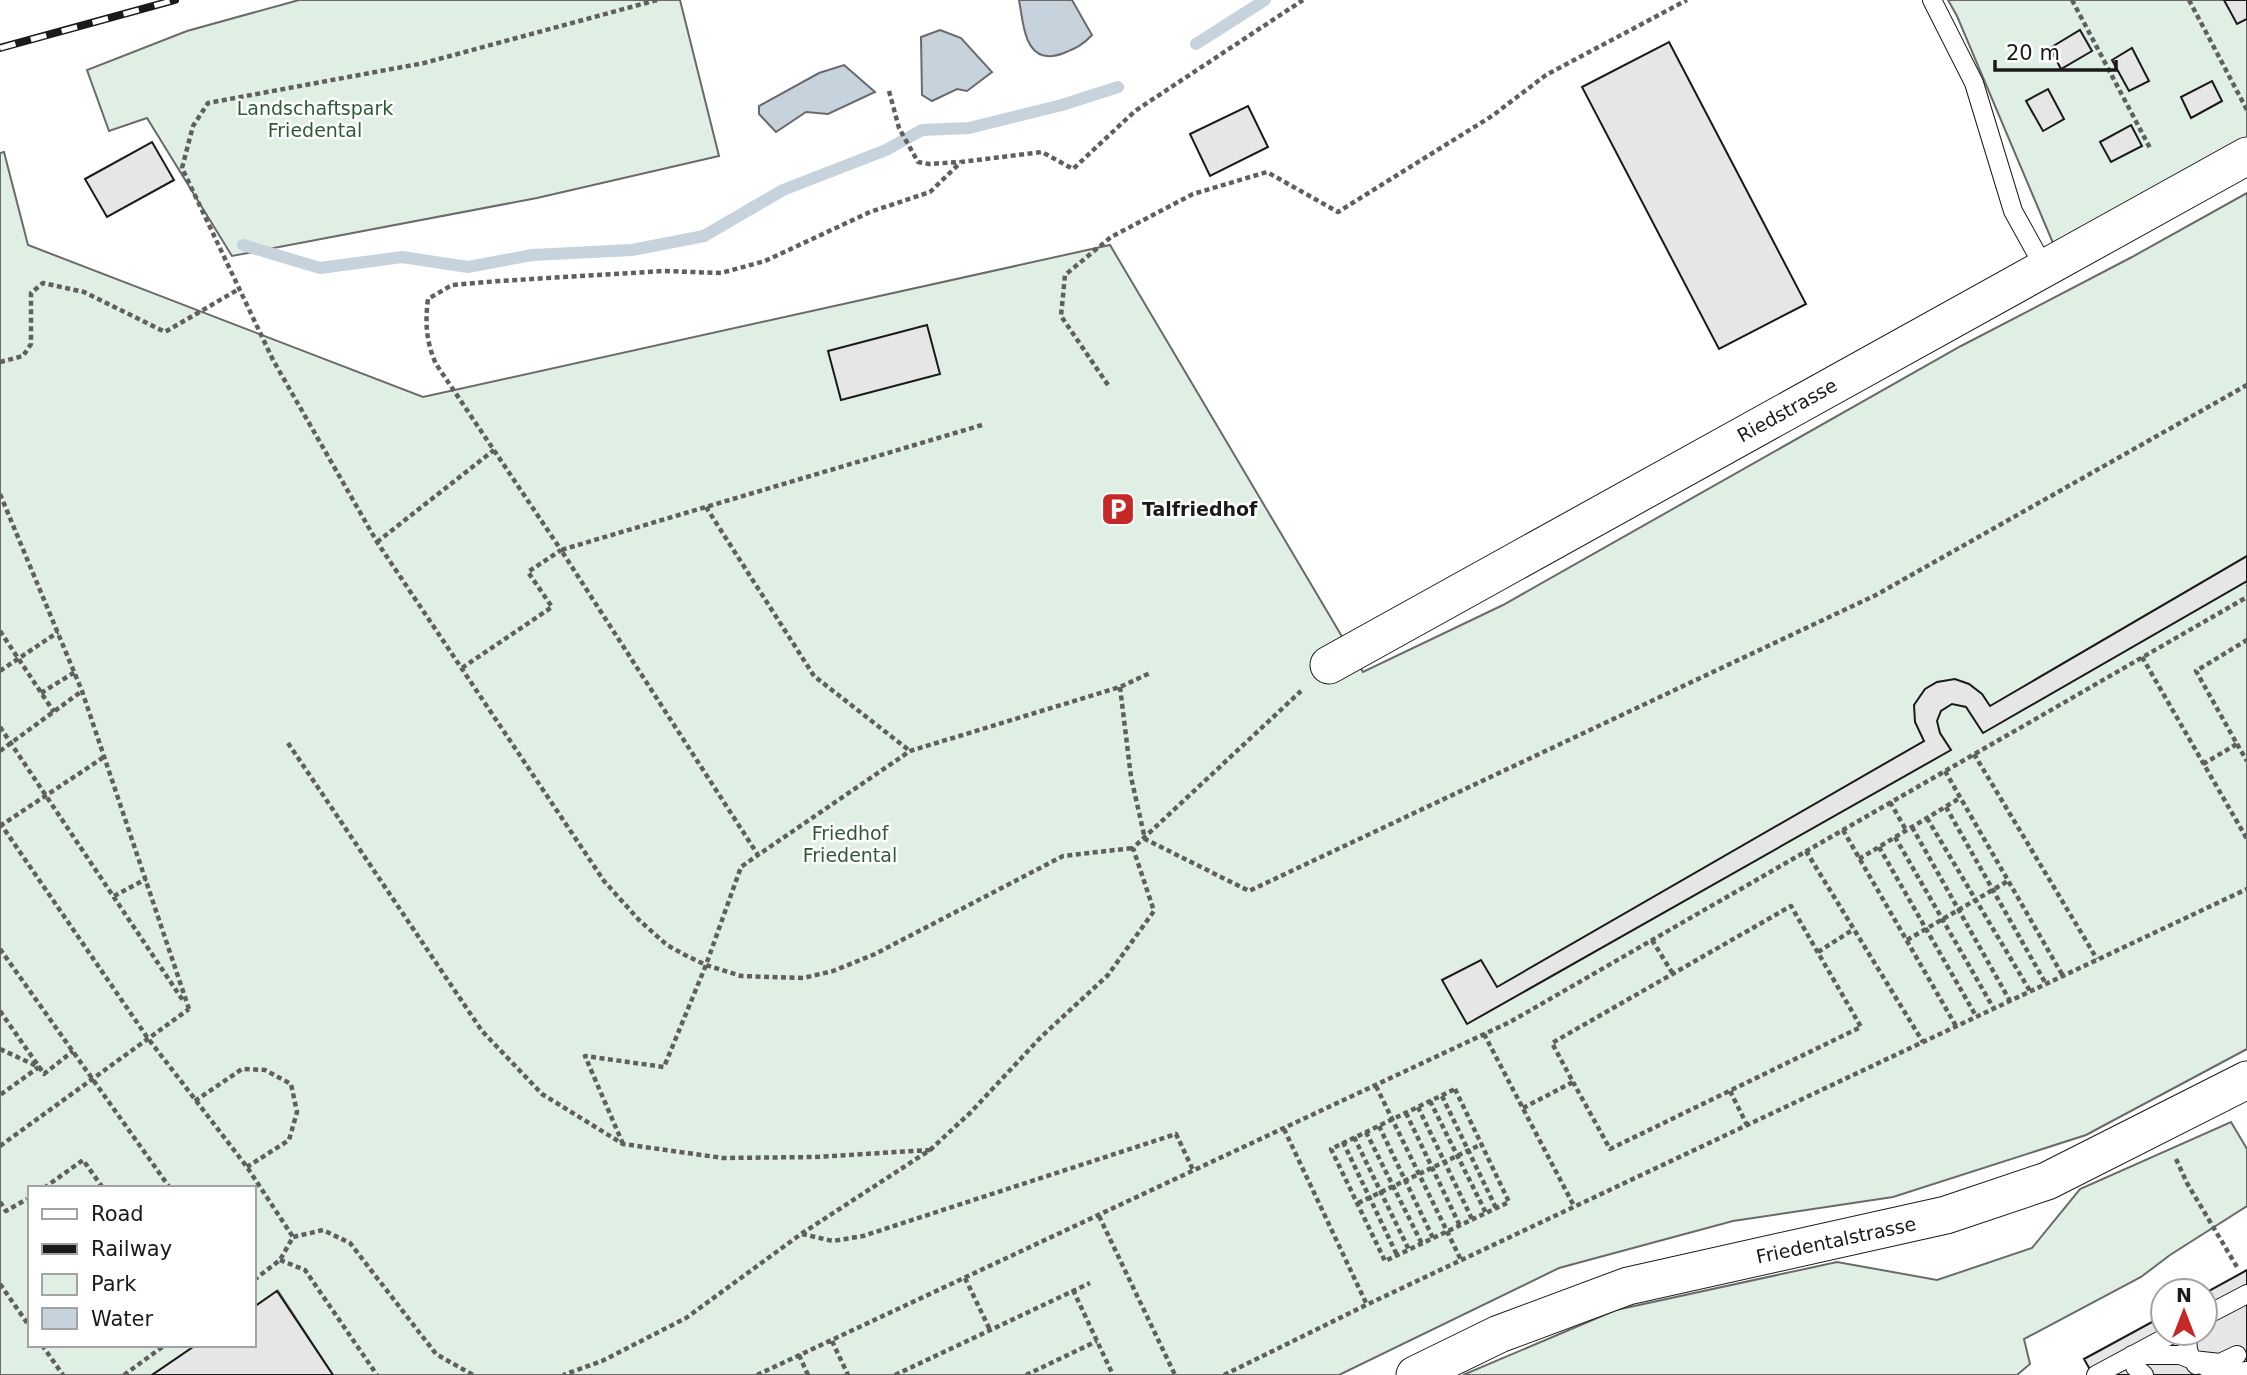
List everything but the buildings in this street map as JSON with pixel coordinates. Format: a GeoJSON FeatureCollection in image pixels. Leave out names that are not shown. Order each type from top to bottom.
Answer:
{"type":"FeatureCollection","features":[{"type":"Feature","properties":{"kind":"street","name":"Riedstrasse"},"geometry":{"type":"LineString","coordinates":[[1329,665],[2247,156]]}},
{"type":"Feature","properties":{"kind":"street","name":"Friedentalstrasse"},"geometry":{"type":"LineString","coordinates":[[1415,1375],[1499,1334],[1628,1286],[1945,1215],[2047,1181],[2247,1080]]}},
{"type":"Feature","properties":{"kind":"lane"},"geometry":{"type":"LineString","coordinates":[[1932,0],[1974,83],[2013,211],[2044,267]]}},
{"type":"Feature","properties":{"kind":"lane"},"geometry":{"type":"LineString","coordinates":[[2219,1309],[2247,1294]]}},
{"type":"Feature","properties":{"kind":"lane"},"geometry":{"type":"LineString","coordinates":[[2096,1375],[2149,1346]]}},
{"type":"Feature","properties":{"kind":"lane"},"geometry":{"type":"LineString","coordinates":[[2187,1347],[2193,1360],[2205,1375]]}},
{"type":"Feature","properties":{"kind":"lane"},"geometry":{"type":"LineString","coordinates":[[2132,1355],[2180,1355],[2227,1375],[2240,1375],[2246,1371]]}},
{"type":"Feature","properties":{"kind":"lane"},"geometry":{"type":"LineString","coordinates":[[2132,1355],[2135,1367],[2144,1375]]}},
{"type":"Feature","properties":{"kind":"lane"},"geometry":{"type":"LineString","coordinates":[[2193,1360],[2220,1363],[2237,1355]]}},
{"type":"Feature","properties":{"kind":"path"},"geometry":{"type":"LineString","coordinates":[[657,0],[424,62],[208,103],[193,126],[182,168],[273,360],[377,542],[604,881],[639,919],[667,945],[706,965],[741,976],[803,978],[833,971],[875,954],[1063,856],[1133,848],[1329,665]]}},
{"type":"Feature","properties":{"kind":"path"},"geometry":{"type":"LineString","coordinates":[[889,91],[899,128],[918,162],[961,162],[1042,152],[1073,169],[1135,111],[1304,0]]}},
{"type":"Feature","properties":{"kind":"path"},"geometry":{"type":"LineString","coordinates":[[1108,384],[1061,316],[1065,275],[1111,237],[1193,194],[1267,172],[1338,212],[1492,116],[1546,75],[1688,0]]}},
{"type":"Feature","properties":{"kind":"path"},"geometry":{"type":"LineString","coordinates":[[2072,0],[2150,148]]}},
{"type":"Feature","properties":{"kind":"path"},"geometry":{"type":"LineString","coordinates":[[2189,0],[2247,110]]}},
{"type":"Feature","properties":{"kind":"path"},"geometry":{"type":"LineString","coordinates":[[758,855],[561,550],[436,364],[429,349],[425,322],[428,299],[452,285],[663,271],[721,273],[765,261],[870,212],[930,192],[961,162]]}},
{"type":"Feature","properties":{"kind":"path"},"geometry":{"type":"LineString","coordinates":[[0,362],[23,356],[31,344],[31,293],[43,283],[84,292],[165,332],[239,289]]}},
{"type":"Feature","properties":{"kind":"path"},"geometry":{"type":"LineString","coordinates":[[1145,838],[1249,891],[1876,596],[2247,385]]}},
{"type":"Feature","properties":{"kind":"path"},"geometry":{"type":"LineString","coordinates":[[462,668],[552,607],[528,572],[561,550],[982,425]]}},
{"type":"Feature","properties":{"kind":"path"},"geometry":{"type":"LineString","coordinates":[[377,542],[494,450]]}},
{"type":"Feature","properties":{"kind":"path"},"geometry":{"type":"LineString","coordinates":[[0,496],[82,691],[188,1009]]}},
{"type":"Feature","properties":{"kind":"path"},"geometry":{"type":"LineString","coordinates":[[706,507],[814,676],[910,751]]}},
{"type":"Feature","properties":{"kind":"path"},"geometry":{"type":"LineString","coordinates":[[757,1375],[1510,1022],[2247,597]]}},
{"type":"Feature","properties":{"kind":"path"},"geometry":{"type":"LineString","coordinates":[[0,631],[54,712]]}},
{"type":"Feature","properties":{"kind":"path"},"geometry":{"type":"LineString","coordinates":[[0,671],[58,632]]}},
{"type":"Feature","properties":{"kind":"path"},"geometry":{"type":"LineString","coordinates":[[2247,639],[2196,671],[2247,761]]}},
{"type":"Feature","properties":{"kind":"path"},"geometry":{"type":"LineString","coordinates":[[2142,657],[2247,839]]}},
{"type":"Feature","properties":{"kind":"path"},"geometry":{"type":"LineString","coordinates":[[41,693],[75,672]]}},
{"type":"Feature","properties":{"kind":"path"},"geometry":{"type":"LineString","coordinates":[[623,1144],[585,1056],[664,1068],[706,965],[741,867],[910,751],[1120,687],[1150,673]]}},
{"type":"Feature","properties":{"kind":"path"},"geometry":{"type":"LineString","coordinates":[[1120,687],[1131,777],[1145,838]]}},
{"type":"Feature","properties":{"kind":"path"},"geometry":{"type":"LineString","coordinates":[[0,751],[82,691]]}},
{"type":"Feature","properties":{"kind":"path"},"geometry":{"type":"LineString","coordinates":[[0,727],[188,1009]]}},
{"type":"Feature","properties":{"kind":"path"},"geometry":{"type":"LineString","coordinates":[[288,743],[482,1031],[542,1094],[623,1144],[723,1158],[815,1157],[930,1150]]}},
{"type":"Feature","properties":{"kind":"path"},"geometry":{"type":"LineString","coordinates":[[2203,764],[2237,744]]}},
{"type":"Feature","properties":{"kind":"path"},"geometry":{"type":"LineString","coordinates":[[1974,754],[2097,959]]}},
{"type":"Feature","properties":{"kind":"path"},"geometry":{"type":"LineString","coordinates":[[104,757],[0,825],[147,1037],[247,1167],[293,1237]]}},
{"type":"Feature","properties":{"kind":"path"},"geometry":{"type":"LineString","coordinates":[[1945,771],[2063,976]]}},
{"type":"Feature","properties":{"kind":"path"},"geometry":{"type":"LineString","coordinates":[[1860,859],[1960,798]]}},
{"type":"Feature","properties":{"kind":"path"},"geometry":{"type":"LineString","coordinates":[[1890,802],[1906,831]]}},
{"type":"Feature","properties":{"kind":"path"},"geometry":{"type":"LineString","coordinates":[[1945,807],[2046,984]]}},
{"type":"Feature","properties":{"kind":"path"},"geometry":{"type":"LineString","coordinates":[[1927,818],[2030,991]]}},
{"type":"Feature","properties":{"kind":"path"},"geometry":{"type":"LineString","coordinates":[[1912,827],[2010,1000]]}},
{"type":"Feature","properties":{"kind":"path"},"geometry":{"type":"LineString","coordinates":[[1843,830],[1956,1026]]}},
{"type":"Feature","properties":{"kind":"path"},"geometry":{"type":"LineString","coordinates":[[1895,837],[1994,1009]]}},
{"type":"Feature","properties":{"kind":"path"},"geometry":{"type":"LineString","coordinates":[[1879,847],[1976,1017]]}},
{"type":"Feature","properties":{"kind":"path"},"geometry":{"type":"LineString","coordinates":[[563,1375],[602,1362],[686,1318],[801,1234],[930,1150],[971,1113],[1041,1037],[1108,975],[1154,911],[1133,848]]}},
{"type":"Feature","properties":{"kind":"path"},"geometry":{"type":"LineString","coordinates":[[1806,850],[1923,1042]]}},
{"type":"Feature","properties":{"kind":"path"},"geometry":{"type":"LineString","coordinates":[[114,896],[146,879]]}},
{"type":"Feature","properties":{"kind":"path"},"geometry":{"type":"LineString","coordinates":[[1907,940],[2008,881]]}},
{"type":"Feature","properties":{"kind":"path"},"geometry":{"type":"LineString","coordinates":[[1224,1375],[1367,1304],[2247,889]]}},
{"type":"Feature","properties":{"kind":"path"},"geometry":{"type":"LineString","coordinates":[[1791,906],[1861,1027],[1610,1149],[1552,1043],[1673,974],[1791,906]]}},
{"type":"Feature","properties":{"kind":"path"},"geometry":{"type":"LineString","coordinates":[[1818,952],[1854,929]]}},
{"type":"Feature","properties":{"kind":"path"},"geometry":{"type":"LineString","coordinates":[[1652,940],[1673,974]]}},
{"type":"Feature","properties":{"kind":"path"},"geometry":{"type":"LineString","coordinates":[[0,949],[169,1186]]}},
{"type":"Feature","properties":{"kind":"path"},"geometry":{"type":"LineString","coordinates":[[0,1146],[188,1009]]}},
{"type":"Feature","properties":{"kind":"path"},"geometry":{"type":"LineString","coordinates":[[0,1011],[44,1073],[73,1051]]}},
{"type":"Feature","properties":{"kind":"path"},"geometry":{"type":"LineString","coordinates":[[1484,1034],[1574,1206]]}},
{"type":"Feature","properties":{"kind":"path"},"geometry":{"type":"LineString","coordinates":[[0,1049],[39,1068]]}},
{"type":"Feature","properties":{"kind":"path"},"geometry":{"type":"LineString","coordinates":[[0,1096],[39,1068]]}},
{"type":"Feature","properties":{"kind":"path"},"geometry":{"type":"LineString","coordinates":[[195,1101],[242,1069],[264,1070],[291,1084],[297,1112],[289,1140],[247,1167]]}},
{"type":"Feature","properties":{"kind":"path"},"geometry":{"type":"LineString","coordinates":[[1523,1108],[1573,1082]]}},
{"type":"Feature","properties":{"kind":"path"},"geometry":{"type":"LineString","coordinates":[[1376,1086],[1461,1260]]}},
{"type":"Feature","properties":{"kind":"path"},"geometry":{"type":"LineString","coordinates":[[1455,1089],[1510,1202],[1385,1261],[1331,1149],[1392,1119],[1455,1089]]}},
{"type":"Feature","properties":{"kind":"path"},"geometry":{"type":"LineString","coordinates":[[1730,1091],[1747,1125]]}},
{"type":"Feature","properties":{"kind":"path"},"geometry":{"type":"LineString","coordinates":[[1442,1096],[1496,1208]]}},
{"type":"Feature","properties":{"kind":"path"},"geometry":{"type":"LineString","coordinates":[[1430,1101],[1486,1213]]}},
{"type":"Feature","properties":{"kind":"path"},"geometry":{"type":"LineString","coordinates":[[1418,1107],[1472,1219]]}},
{"type":"Feature","properties":{"kind":"path"},"geometry":{"type":"LineString","coordinates":[[1406,1113],[1460,1226]]}},
{"type":"Feature","properties":{"kind":"path"},"geometry":{"type":"LineString","coordinates":[[1379,1126],[1433,1238]]}},
{"type":"Feature","properties":{"kind":"path"},"geometry":{"type":"LineString","coordinates":[[1284,1129],[1367,1304]]}},
{"type":"Feature","properties":{"kind":"path"},"geometry":{"type":"LineString","coordinates":[[1366,1132],[1422,1244]]}},
{"type":"Feature","properties":{"kind":"path"},"geometry":{"type":"LineString","coordinates":[[801,1234],[833,1241],[863,1236],[1176,1134],[1194,1172]]}},
{"type":"Feature","properties":{"kind":"path"},"geometry":{"type":"LineString","coordinates":[[1354,1137],[1409,1250]]}},
{"type":"Feature","properties":{"kind":"path"},"geometry":{"type":"LineString","coordinates":[[1343,1142],[1397,1255]]}},
{"type":"Feature","properties":{"kind":"path"},"geometry":{"type":"LineString","coordinates":[[1358,1203],[1482,1144]]}},
{"type":"Feature","properties":{"kind":"path"},"geometry":{"type":"LineString","coordinates":[[47,1186],[83,1160],[102,1186]]}},
{"type":"Feature","properties":{"kind":"path"},"geometry":{"type":"LineString","coordinates":[[2187,1183],[2235,1262]]}},
{"type":"Feature","properties":{"kind":"path"},"geometry":{"type":"LineString","coordinates":[[0,1202],[6,1211],[28,1200]]}},
{"type":"Feature","properties":{"kind":"path"},"geometry":{"type":"LineString","coordinates":[[1099,1216],[1175,1375]]}},
{"type":"Feature","properties":{"kind":"path"},"geometry":{"type":"LineString","coordinates":[[256,1278],[280,1260],[293,1237],[323,1230],[350,1243],[436,1354],[473,1375]]}},
{"type":"Feature","properties":{"kind":"path"},"geometry":{"type":"LineString","coordinates":[[280,1260],[305,1270],[377,1375]]}},
{"type":"Feature","properties":{"kind":"path"},"geometry":{"type":"LineString","coordinates":[[965,1278],[990,1330]]}},
{"type":"Feature","properties":{"kind":"path"},"geometry":{"type":"LineString","coordinates":[[895,1375],[906,1373],[1090,1283]]}},
{"type":"Feature","properties":{"kind":"path"},"geometry":{"type":"LineString","coordinates":[[0,1284],[28,1324]]}},
{"type":"Feature","properties":{"kind":"path"},"geometry":{"type":"LineString","coordinates":[[1073,1290],[1113,1375]]}},
{"type":"Feature","properties":{"kind":"path"},"geometry":{"type":"LineString","coordinates":[[832,1341],[848,1375]]}},
{"type":"Feature","properties":{"kind":"path"},"geometry":{"type":"LineString","coordinates":[[1026,1375],[1097,1341]]}},
{"type":"Feature","properties":{"kind":"path"},"geometry":{"type":"LineString","coordinates":[[43,1347],[63,1375]]}},
{"type":"Feature","properties":{"kind":"path"},"geometry":{"type":"LineString","coordinates":[[124,1375],[162,1347]]}},
{"type":"Feature","properties":{"kind":"path"},"geometry":{"type":"LineString","coordinates":[[799,1355],[808,1375]]}},
{"type":"Feature","properties":{"kind":"green space","name":"Landschaftspark Friedental"},"geometry":{"type":"Polygon","coordinates":[[[299,0],[680,0],[719,156],[537,198],[232,256],[147,118],[109,131],[87,70],[187,31],[299,0]]]}},
{"type":"Feature","properties":{"kind":"green space"},"geometry":{"type":"Polygon","coordinates":[[[1948,0],[2247,0],[2247,139],[2053,243],[1948,0]]]}},
{"type":"Feature","properties":{"kind":"green space","name":"Friedhof Friedental"},"geometry":{"type":"Polygon","coordinates":[[[4,152],[28,245],[423,397],[1110,245],[1363,672],[1503,605],[1961,346],[2132,257],[2247,193],[2247,1049],[2086,1135],[1893,1197],[1733,1221],[1559,1268],[1339,1375],[333,1375],[278,1291],[256,1306],[256,1186],[28,1186],[28,1347],[193,1347],[152,1375],[0,1375],[0,153],[4,152]]]}},
{"type":"Feature","properties":{"kind":"green space"},"geometry":{"type":"Polygon","coordinates":[[[2231,1122],[2247,1149],[2247,1206],[2170,1255],[2141,1277],[2024,1339],[2030,1364],[2017,1375],[1463,1375],[1616,1310],[1837,1262],[1937,1280],[2032,1248],[2080,1189],[2231,1122]]]}},
{"type":"Feature","properties":{"kind":"water"},"geometry":{"type":"Polygon","coordinates":[[[1019,0],[1072,0],[1092,35],[1079,46],[1064,53],[1041,55],[1034,50],[1025,33],[1019,0]]]}},
{"type":"Feature","properties":{"kind":"water"},"geometry":{"type":"Polygon","coordinates":[[[940,30],[961,38],[992,72],[967,91],[957,89],[932,101],[922,95],[921,37],[940,30]]]}},
{"type":"Feature","properties":{"kind":"water"},"geometry":{"type":"Polygon","coordinates":[[[844,65],[875,92],[828,114],[806,112],[776,132],[759,114],[759,106],[819,73],[844,65]]]}},
{"type":"Feature","properties":{"kind":"waterway"},"geometry":{"type":"LineString","coordinates":[[1196,44],[1265,0]]}},
{"type":"Feature","properties":{"kind":"waterway"},"geometry":{"type":"LineString","coordinates":[[243,245],[320,268],[402,257],[468,267],[532,255],[632,250],[704,236],[783,190],[886,150],[922,130],[969,128],[1062,105],[1118,87]]}},
{"type":"Feature","properties":{"kind":"railway"},"geometry":{"type":"LineString","coordinates":[[0,48],[175,0]]}},
{"type":"Feature","properties":{"kind":"place","name":"Talfriedhof"},"geometry":{"type":"Point","coordinates":[1118,509]}}]}
